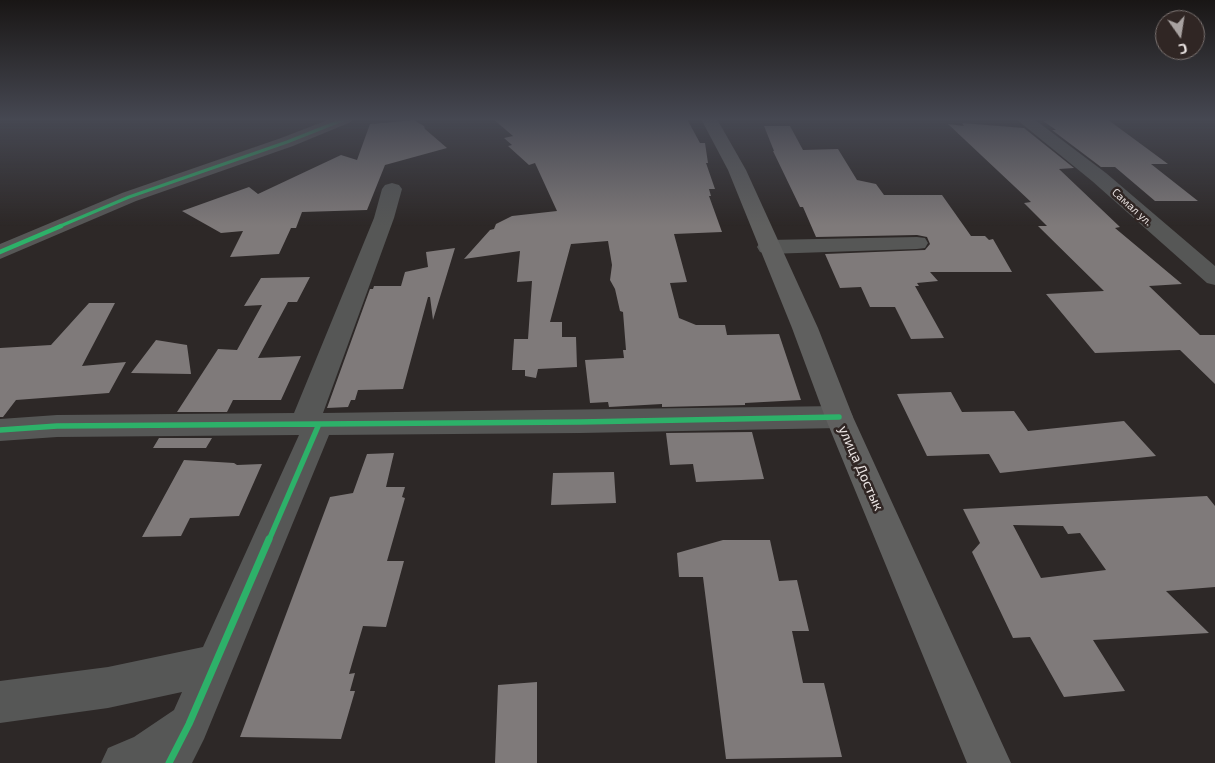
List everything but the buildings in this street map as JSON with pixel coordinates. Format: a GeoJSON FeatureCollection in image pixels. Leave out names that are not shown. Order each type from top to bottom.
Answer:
{"type":"FeatureCollection","features":[{"type":"Feature","properties":{"kind":"main road","name":"улица Достык"},"geometry":{"type":"LineString","coordinates":[[729,155],[737,170],[768,247],[805,328],[839,417],[989,763]]}},
{"type":"Feature","properties":{"kind":"street"},"geometry":{"type":"LineString","coordinates":[[0,252],[129,197],[251,155]]}},
{"type":"Feature","properties":{"kind":"street","name":"Самал ул."},"geometry":{"type":"LineString","coordinates":[[1070,155],[1099,177],[1215,278]]}},
{"type":"Feature","properties":{"kind":"street"},"geometry":{"type":"LineString","coordinates":[[169,763],[189,724],[215,663],[312,424],[384,218],[392,189]]}},
{"type":"Feature","properties":{"kind":"street"},"geometry":{"type":"LineString","coordinates":[[768,247],[917,244]]}},
{"type":"Feature","properties":{"kind":"street"},"geometry":{"type":"LineString","coordinates":[[0,430],[57,426],[590,422],[839,417]]}},
{"type":"Feature","properties":{"kind":"street"},"geometry":{"type":"LineString","coordinates":[[0,702],[47,697],[142,680],[180,673],[215,663]]}},
{"type":"Feature","properties":{"kind":"street"},"geometry":{"type":"LineString","coordinates":[[123,763],[149,752],[189,724]]}},
{"type":"Feature","properties":{"kind":"cycle path"},"geometry":{"type":"LineString","coordinates":[[0,252],[129,197],[251,155]]}},
{"type":"Feature","properties":{"kind":"cycle path"},"geometry":{"type":"LineString","coordinates":[[0,430],[57,426],[580,422],[839,417]]}},
{"type":"Feature","properties":{"kind":"cycle path"},"geometry":{"type":"LineString","coordinates":[[169,763],[189,724],[319,424]]}}]}
